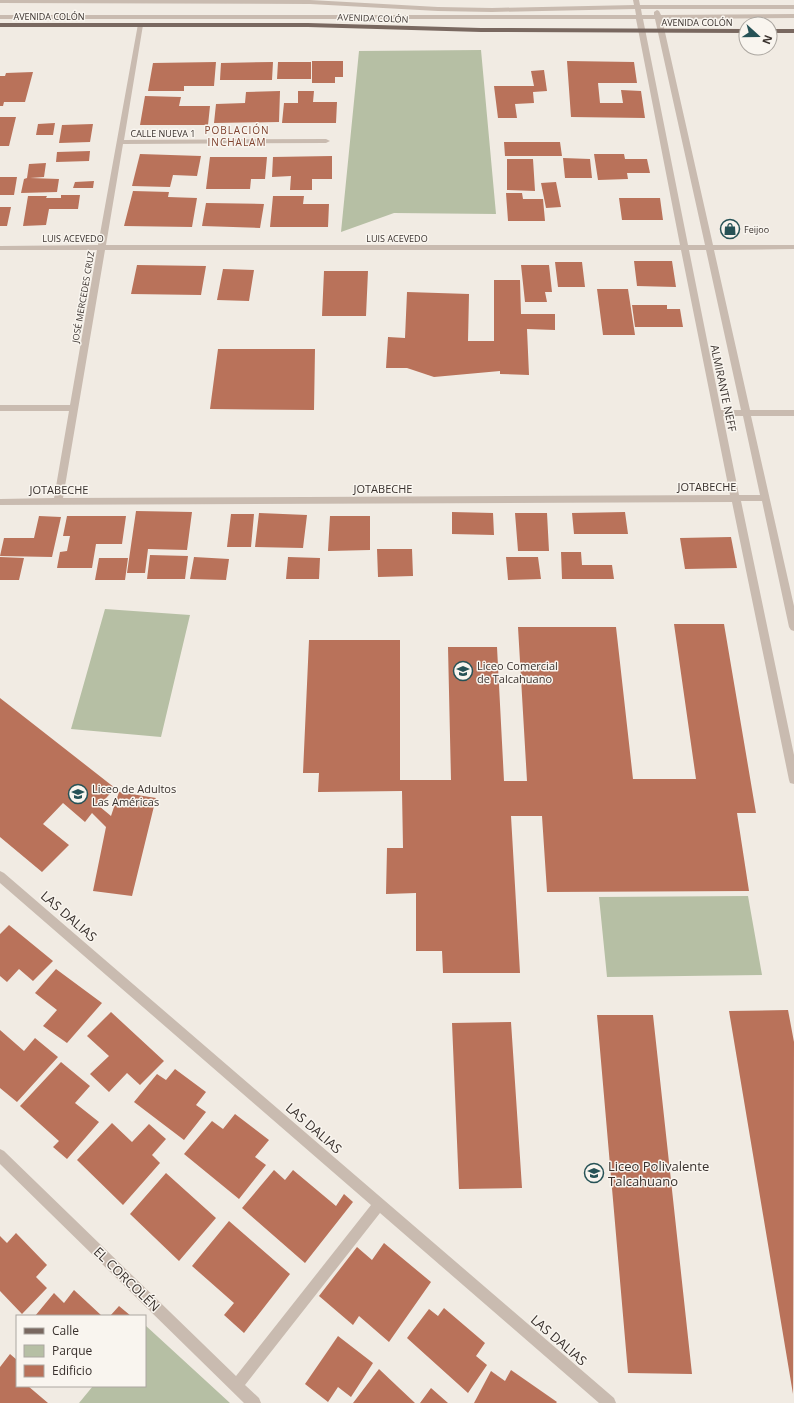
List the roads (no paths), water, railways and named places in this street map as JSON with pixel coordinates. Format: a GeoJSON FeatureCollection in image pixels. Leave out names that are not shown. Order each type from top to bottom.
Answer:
{"type":"FeatureCollection","features":[{"type":"Feature","properties":{"kind":"main road","name":"AVENIDA COLÓN"},"geometry":{"type":"LineString","coordinates":[[0,25],[308,25],[453,30],[643,32],[738,31]]}},
{"type":"Feature","properties":{"kind":"main road"},"geometry":{"type":"LineString","coordinates":[[778,31],[794,31]]}},
{"type":"Feature","properties":{"kind":"street"},"geometry":{"type":"LineString","coordinates":[[0,0],[310,2],[478,10],[656,3],[794,7]]}},
{"type":"Feature","properties":{"kind":"street","name":"ALMIRANTE NEFF"},"geometry":{"type":"LineString","coordinates":[[656,3],[794,627]]}},
{"type":"Feature","properties":{"kind":"street","name":"ALMIRANTE NEFF"},"geometry":{"type":"LineString","coordinates":[[636,4],[643,32],[684,248],[794,780]]}},
{"type":"Feature","properties":{"kind":"street"},"geometry":{"type":"LineString","coordinates":[[0,17],[659,18],[794,16]]}},
{"type":"Feature","properties":{"kind":"street","name":"JOSÉ MERCEDES CRUZ"},"geometry":{"type":"LineString","coordinates":[[58,501],[140,25]]}},
{"type":"Feature","properties":{"kind":"street","name":"CALLE NUEVA 1"},"geometry":{"type":"LineString","coordinates":[[120,142],[326,141]]}},
{"type":"Feature","properties":{"kind":"street","name":"LUIS ACEVEDO"},"geometry":{"type":"LineString","coordinates":[[0,248],[794,247]]}},
{"type":"Feature","properties":{"kind":"street"},"geometry":{"type":"LineString","coordinates":[[0,408],[74,408]]}},
{"type":"Feature","properties":{"kind":"street"},"geometry":{"type":"LineString","coordinates":[[718,413],[794,413]]}},
{"type":"Feature","properties":{"kind":"street","name":"JOTABECHE"},"geometry":{"type":"LineString","coordinates":[[0,502],[765,498]]}},
{"type":"Feature","properties":{"kind":"street","name":"LAS DALIAS"},"geometry":{"type":"LineString","coordinates":[[0,876],[609,1403]]}},
{"type":"Feature","properties":{"kind":"street","name":"EL CORCOLÉN"},"geometry":{"type":"LineString","coordinates":[[0,1155],[254,1403]]}},
{"type":"Feature","properties":{"kind":"street"},"geometry":{"type":"LineString","coordinates":[[236,1386],[379,1204]]}},
{"type":"Feature","properties":{"kind":"place","name":"Feijoo"},"geometry":{"type":"Point","coordinates":[730,229]}},
{"type":"Feature","properties":{"kind":"place","name":"Liceo Comercial de Talcahuano"},"geometry":{"type":"Point","coordinates":[463,671]}},
{"type":"Feature","properties":{"kind":"place","name":"Liceo de Adultos Las Américas"},"geometry":{"type":"Point","coordinates":[78,794]}},
{"type":"Feature","properties":{"kind":"place","name":"Liceo Polivalente Talcahuano"},"geometry":{"type":"Point","coordinates":[594,1173]}},
{"type":"Feature","properties":{"kind":"district","name":"POBLACIÓN INCHALAM"},"geometry":{"type":"Point","coordinates":[237,136]}}]}
